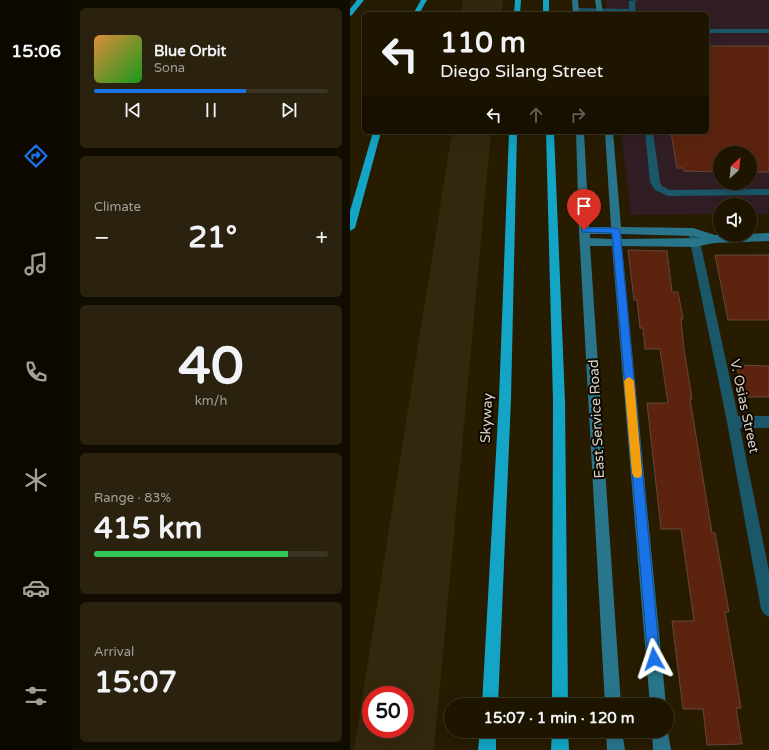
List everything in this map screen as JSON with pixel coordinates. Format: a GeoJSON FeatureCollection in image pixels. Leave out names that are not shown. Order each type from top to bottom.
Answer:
{"type":"FeatureCollection","features":[{"type":"Feature","properties":{"kind":"highway"},"geometry":{"type":"LineString","coordinates":[[350,14],[361,0]]}},
{"type":"Feature","properties":{"kind":"highway"},"geometry":{"type":"LineString","coordinates":[[417,12],[424,0]]}},
{"type":"Feature","properties":{"kind":"highway"},"geometry":{"type":"LineString","coordinates":[[517,11],[518,0]]}},
{"type":"Feature","properties":{"kind":"highway"},"geometry":{"type":"LineString","coordinates":[[350,228],[376,134]]}},
{"type":"Feature","properties":{"kind":"highway","name":"Skyway"},"geometry":{"type":"LineString","coordinates":[[490,698],[505,399],[513,134]]}},
{"type":"Feature","properties":{"kind":"highway"},"geometry":{"type":"LineString","coordinates":[[550,134],[559,401],[560,698]]}},
{"type":"Feature","properties":{"kind":"highway"},"geometry":{"type":"LineString","coordinates":[[487,750],[488,738]]}},
{"type":"Feature","properties":{"kind":"highway"},"geometry":{"type":"LineString","coordinates":[[560,738],[560,750]]}},
{"type":"Feature","properties":{"kind":"main road"},"geometry":{"type":"LineString","coordinates":[[576,0],[576,12]]}},
{"type":"Feature","properties":{"kind":"main road"},"geometry":{"type":"LineString","coordinates":[[598,0],[599,12]]}},
{"type":"Feature","properties":{"kind":"main road","name":"East Service Road"},"geometry":{"type":"LineString","coordinates":[[580,134],[613,698]]}},
{"type":"Feature","properties":{"kind":"main road"},"geometry":{"type":"LineString","coordinates":[[609,134],[616,236],[657,698]]}},
{"type":"Feature","properties":{"kind":"main road"},"geometry":{"type":"LineString","coordinates":[[585,236],[693,232],[713,239]]}},
{"type":"Feature","properties":{"kind":"main road"},"geometry":{"type":"LineString","coordinates":[[616,236],[695,243],[713,239]]}},
{"type":"Feature","properties":{"kind":"main road"},"geometry":{"type":"LineString","coordinates":[[757,237],[769,237]]}},
{"type":"Feature","properties":{"kind":"main road"},"geometry":{"type":"LineString","coordinates":[[615,738],[616,750]]}},
{"type":"Feature","properties":{"kind":"main road"},"geometry":{"type":"LineString","coordinates":[[661,738],[662,750]]}},
{"type":"Feature","properties":{"kind":"street"},"geometry":{"type":"LineString","coordinates":[[576,12],[632,12],[631,2],[634,0]]}},
{"type":"Feature","properties":{"kind":"street"},"geometry":{"type":"LineString","coordinates":[[709,31],[769,31]]}},
{"type":"Feature","properties":{"kind":"street"},"geometry":{"type":"LineString","coordinates":[[649,134],[655,182],[658,188],[668,193],[769,192]]}},
{"type":"Feature","properties":{"kind":"street","name":"V. Osias Street"},"geometry":{"type":"LineString","coordinates":[[693,232],[733,422],[769,609]]}},
{"type":"Feature","properties":{"kind":"street"},"geometry":{"type":"LineString","coordinates":[[733,422],[769,422]]}},
{"type":"Feature","properties":{"kind":"shaded area"},"geometry":{"type":"Polygon","coordinates":[[[463,0],[503,0],[502,12],[460,12],[463,0]]]}},
{"type":"Feature","properties":{"kind":"shaded area"},"geometry":{"type":"Polygon","coordinates":[[[606,0],[769,0],[769,214],[757,214],[757,198],[713,198],[713,214],[631,215],[621,134],[709,134],[709,12],[607,12],[606,0]]]}},
{"type":"Feature","properties":{"kind":"shaded area"},"geometry":{"type":"Polygon","coordinates":[[[452,134],[491,134],[434,750],[354,750],[362,700],[362,738],[414,738],[414,686],[364,686],[452,134]]]}},
{"type":"Feature","properties":{"kind":"building"},"geometry":{"type":"Polygon","coordinates":[[[709,46],[769,46],[769,172],[757,172],[757,146],[713,146],[713,172],[684,171],[683,168],[677,168],[671,134],[709,134],[709,46]]]}},
{"type":"Feature","properties":{"kind":"building"},"geometry":{"type":"Polygon","coordinates":[[[628,250],[667,251],[672,292],[678,292],[683,319],[681,319],[684,349],[692,399],[690,399],[712,533],[715,533],[729,612],[725,612],[741,708],[736,708],[742,744],[707,745],[703,709],[683,709],[672,621],[694,621],[681,529],[661,529],[647,403],[668,403],[660,349],[645,349],[643,328],[640,328],[637,300],[634,300],[628,250]]]}},
{"type":"Feature","properties":{"kind":"building"},"geometry":{"type":"Polygon","coordinates":[[[715,255],[769,255],[769,320],[728,320],[715,255]]]}},
{"type":"Feature","properties":{"kind":"building"},"geometry":{"type":"Polygon","coordinates":[[[737,365],[769,366],[769,397],[743,397],[737,365]]]}},
{"type":"Feature","properties":{"kind":"slow traffic"},"geometry":{"type":"LineString","coordinates":[[629,381],[637,473]]}},
{"type":"Feature","properties":{"kind":"route"},"geometry":{"type":"LineString","coordinates":[[584,230],[616,230],[654,659]]}}]}
